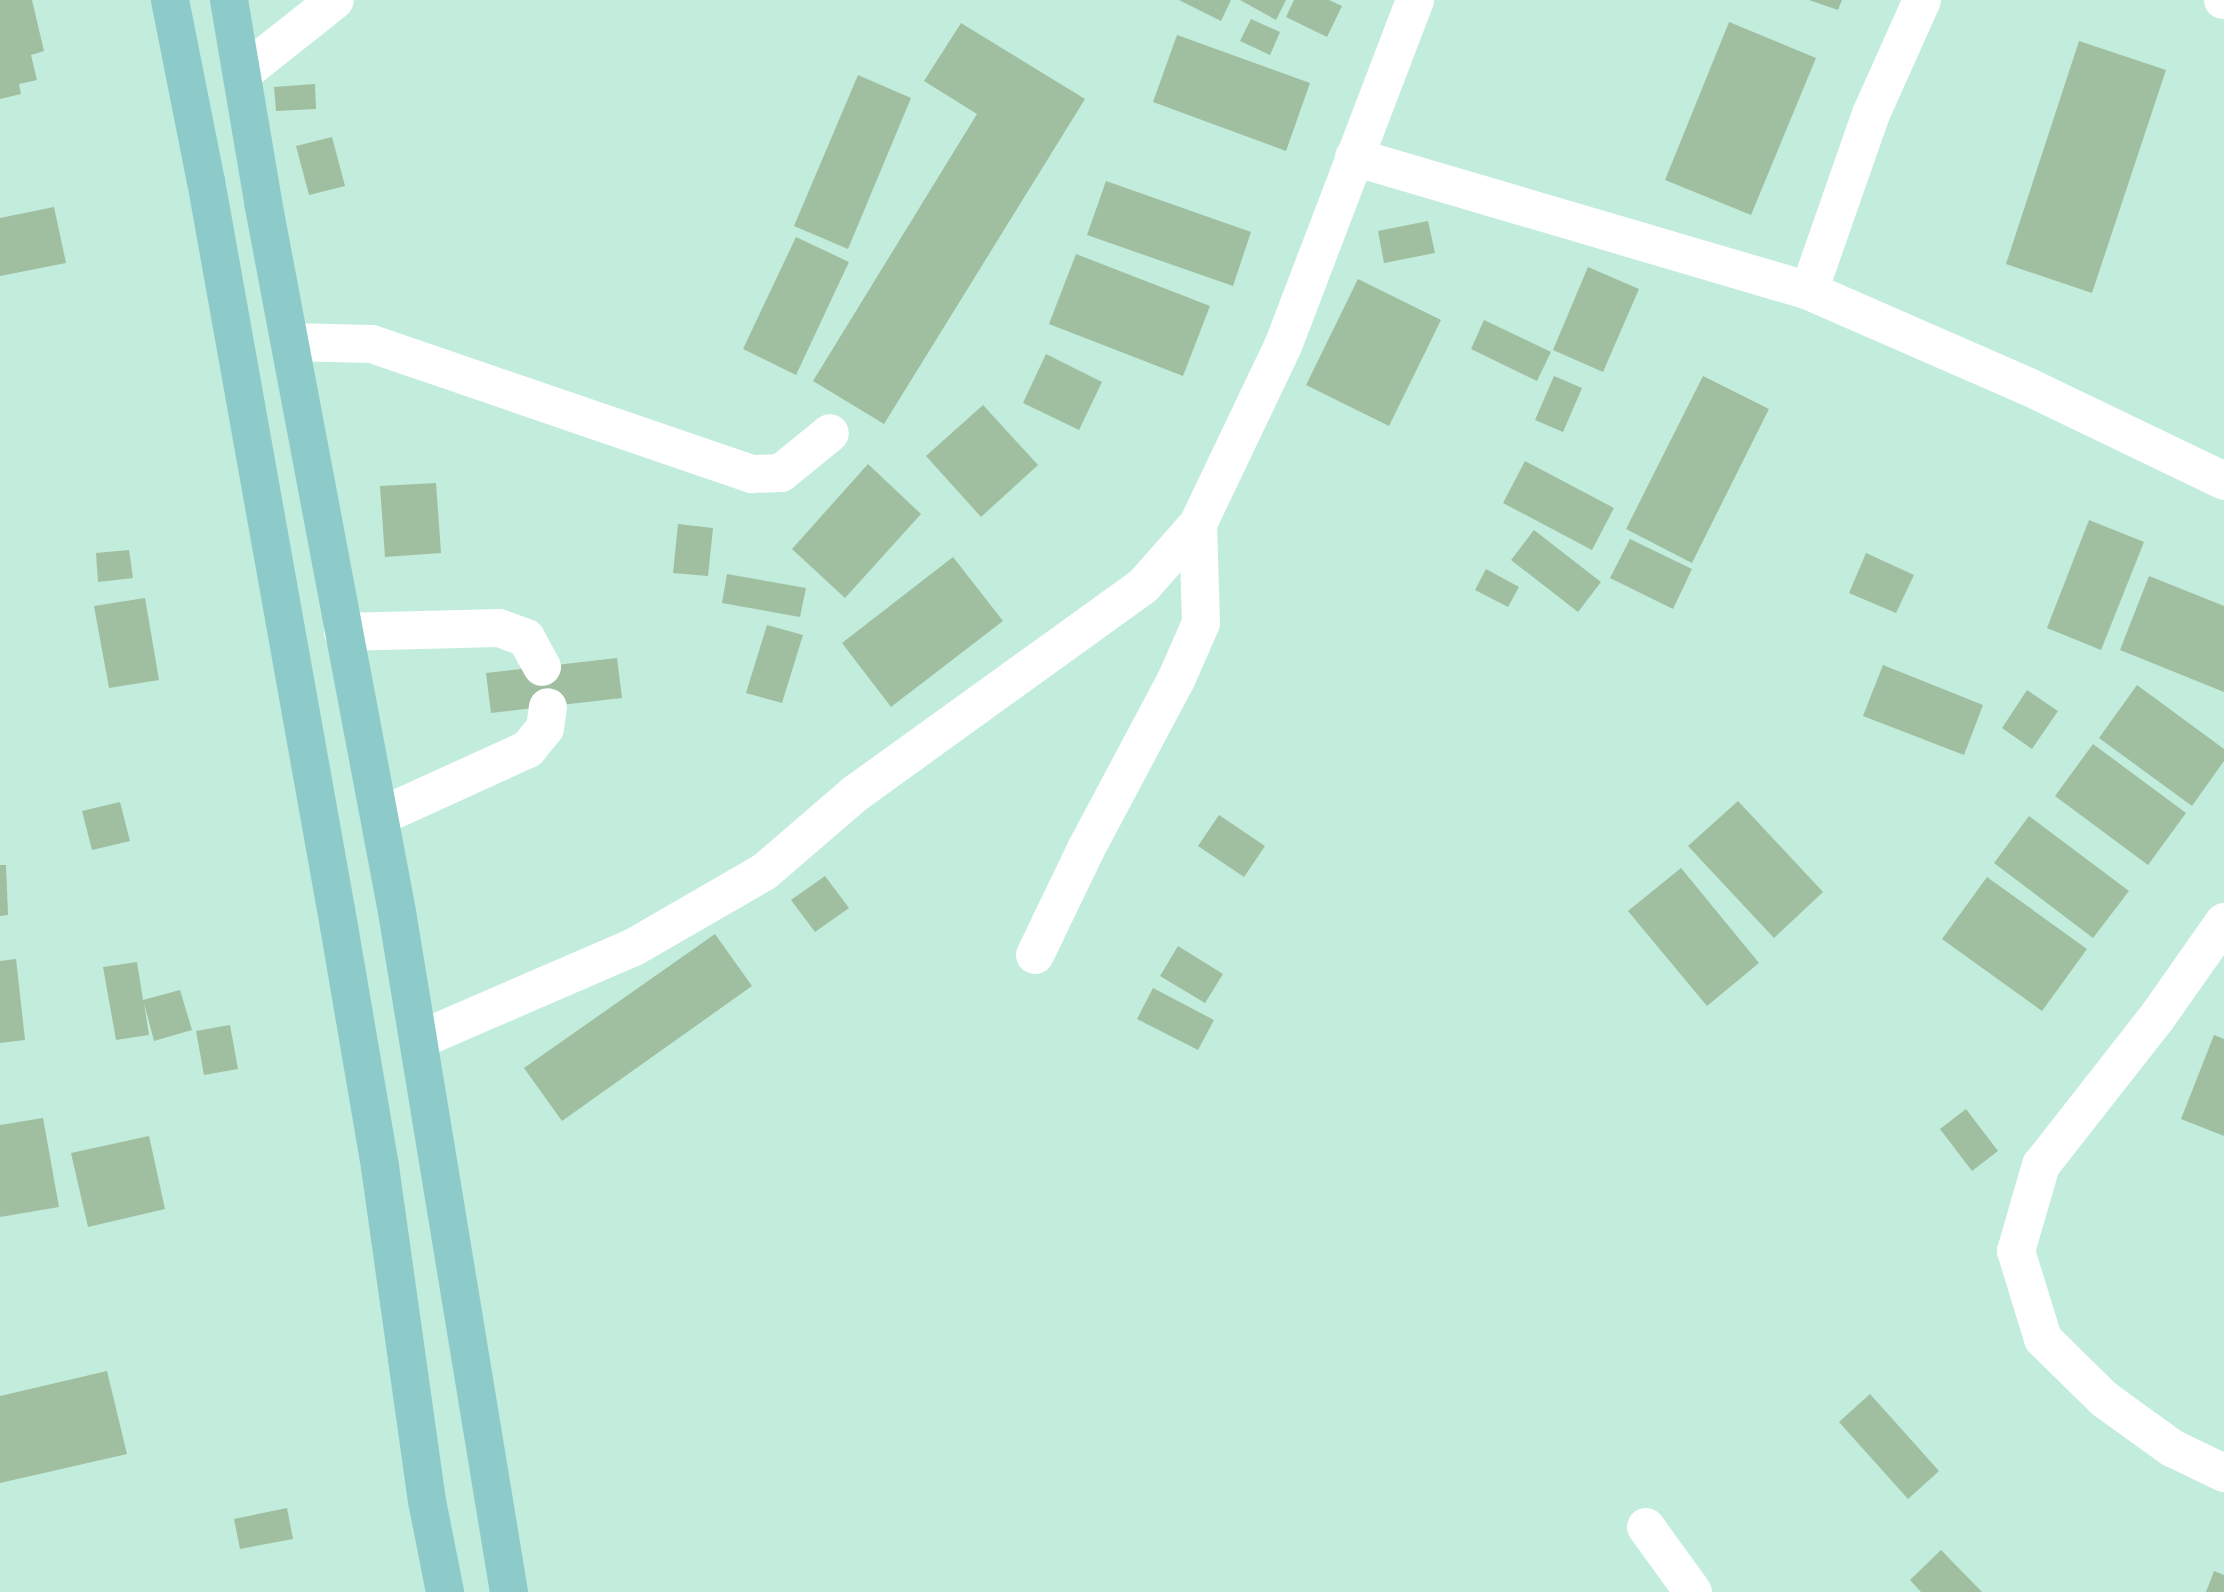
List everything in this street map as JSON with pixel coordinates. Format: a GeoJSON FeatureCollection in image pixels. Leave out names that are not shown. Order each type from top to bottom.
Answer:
{"type":"FeatureCollection","features":[{"type":"Feature","properties":{"kind":"main road"},"geometry":{"type":"LineString","coordinates":[[170,0],[206,181],[336,909],[380,1167],[427,1501],[445,1592]]}},
{"type":"Feature","properties":{"kind":"main road"},"geometry":{"type":"LineString","coordinates":[[229,0],[419,1040],[509,1592]]}},
{"type":"Feature","properties":{"kind":"street"},"geometry":{"type":"LineString","coordinates":[[243,74],[335,0]]}},
{"type":"Feature","properties":{"kind":"street"},"geometry":{"type":"LineString","coordinates":[[419,1040],[634,947],[764,872],[856,793],[1144,585],[1198,524],[1283,346],[1354,157],[1378,103],[1415,0]]}},
{"type":"Feature","properties":{"kind":"street"},"geometry":{"type":"LineString","coordinates":[[1809,290],[1871,114],[1922,0]]}},
{"type":"Feature","properties":{"kind":"street"},"geometry":{"type":"LineString","coordinates":[[1354,157],[1809,290],[2029,387],[2224,481]]}},
{"type":"Feature","properties":{"kind":"street"},"geometry":{"type":"LineString","coordinates":[[290,342],[372,344],[752,474],[780,472],[830,433]]}},
{"type":"Feature","properties":{"kind":"street"},"geometry":{"type":"LineString","coordinates":[[1035,955],[1086,849],[1176,680],[1201,623],[1198,524]]}},
{"type":"Feature","properties":{"kind":"street"},"geometry":{"type":"LineString","coordinates":[[343,632],[499,628],[526,638],[542,667]]}},
{"type":"Feature","properties":{"kind":"street"},"geometry":{"type":"LineString","coordinates":[[379,817],[528,749],[545,728],[548,707]]}},
{"type":"Feature","properties":{"kind":"street"},"geometry":{"type":"LineString","coordinates":[[2224,922],[2158,1016],[2041,1165],[2016,1251],[2043,1339],[2105,1399],[2172,1448],[2224,1473]]}},
{"type":"Feature","properties":{"kind":"street"},"geometry":{"type":"LineString","coordinates":[[1646,1527],[1693,1592]]}},
{"type":"Feature","properties":{"kind":"building"},"geometry":{"type":"Polygon","coordinates":[[[0,0],[32,0],[44,51],[31,55],[37,80],[19,84],[21,94],[0,99],[0,0]]]}},
{"type":"Feature","properties":{"kind":"building"},"geometry":{"type":"Polygon","coordinates":[[[1179,0],[1231,0],[1221,21],[1179,0]]]}},
{"type":"Feature","properties":{"kind":"building"},"geometry":{"type":"Polygon","coordinates":[[[1240,0],[1286,0],[1276,20],[1240,0]]]}},
{"type":"Feature","properties":{"kind":"building"},"geometry":{"type":"Polygon","coordinates":[[[1294,0],[1329,0],[1342,6],[1327,37],[1286,17],[1294,0]]]}},
{"type":"Feature","properties":{"kind":"building"},"geometry":{"type":"Polygon","coordinates":[[[1809,0],[1842,0],[1838,10],[1809,0]]]}},
{"type":"Feature","properties":{"kind":"building"},"geometry":{"type":"Polygon","coordinates":[[[1251,19],[1280,32],[1270,55],[1240,41],[1251,19]]]}},
{"type":"Feature","properties":{"kind":"building"},"geometry":{"type":"Polygon","coordinates":[[[1729,22],[1816,58],[1751,215],[1665,180],[1729,22]]]}},
{"type":"Feature","properties":{"kind":"building"},"geometry":{"type":"Polygon","coordinates":[[[961,23],[1085,99],[884,424],[813,381],[977,114],[924,81],[961,23]]]}},
{"type":"Feature","properties":{"kind":"building"},"geometry":{"type":"Polygon","coordinates":[[[1177,35],[1310,83],[1286,151],[1153,102],[1177,35]]]}},
{"type":"Feature","properties":{"kind":"building"},"geometry":{"type":"Polygon","coordinates":[[[2079,41],[2166,70],[2092,293],[2006,264],[2079,41]]]}},
{"type":"Feature","properties":{"kind":"building"},"geometry":{"type":"Polygon","coordinates":[[[858,75],[911,98],[848,249],[794,226],[858,75]]]}},
{"type":"Feature","properties":{"kind":"building"},"geometry":{"type":"Polygon","coordinates":[[[315,84],[316,109],[276,111],[274,87],[315,84]]]}},
{"type":"Feature","properties":{"kind":"building"},"geometry":{"type":"Polygon","coordinates":[[[332,137],[345,186],[309,195],[296,146],[332,137]]]}},
{"type":"Feature","properties":{"kind":"building"},"geometry":{"type":"Polygon","coordinates":[[[1106,181],[1251,232],[1233,286],[1087,235],[1106,181]]]}},
{"type":"Feature","properties":{"kind":"building"},"geometry":{"type":"Polygon","coordinates":[[[54,207],[66,263],[0,276],[0,218],[54,207]]]}},
{"type":"Feature","properties":{"kind":"building"},"geometry":{"type":"Polygon","coordinates":[[[1428,221],[1435,253],[1384,263],[1378,231],[1428,221]]]}},
{"type":"Feature","properties":{"kind":"building"},"geometry":{"type":"Polygon","coordinates":[[[796,237],[849,262],[796,375],[743,349],[796,237]]]}},
{"type":"Feature","properties":{"kind":"building"},"geometry":{"type":"Polygon","coordinates":[[[1076,254],[1210,306],[1183,376],[1049,324],[1076,254]]]}},
{"type":"Feature","properties":{"kind":"building"},"geometry":{"type":"Polygon","coordinates":[[[1588,267],[1639,289],[1603,372],[1553,350],[1588,267]]]}},
{"type":"Feature","properties":{"kind":"building"},"geometry":{"type":"Polygon","coordinates":[[[1358,279],[1441,320],[1389,426],[1306,385],[1358,279]]]}},
{"type":"Feature","properties":{"kind":"building"},"geometry":{"type":"Polygon","coordinates":[[[1484,320],[1551,352],[1537,381],[1471,349],[1484,320]]]}},
{"type":"Feature","properties":{"kind":"building"},"geometry":{"type":"Polygon","coordinates":[[[1046,354],[1102,382],[1079,430],[1023,403],[1046,354]]]}},
{"type":"Feature","properties":{"kind":"building"},"geometry":{"type":"Polygon","coordinates":[[[1554,376],[1582,388],[1563,432],[1535,420],[1554,376]]]}},
{"type":"Feature","properties":{"kind":"building"},"geometry":{"type":"Polygon","coordinates":[[[1703,376],[1769,409],[1692,563],[1626,529],[1703,376]]]}},
{"type":"Feature","properties":{"kind":"building"},"geometry":{"type":"Polygon","coordinates":[[[983,405],[1038,465],[981,517],[926,456],[983,405]]]}},
{"type":"Feature","properties":{"kind":"building"},"geometry":{"type":"Polygon","coordinates":[[[1525,461],[1614,508],[1592,550],[1503,503],[1525,461]]]}},
{"type":"Feature","properties":{"kind":"building"},"geometry":{"type":"Polygon","coordinates":[[[868,464],[921,514],[845,598],[792,549],[868,464]]]}},
{"type":"Feature","properties":{"kind":"building"},"geometry":{"type":"Polygon","coordinates":[[[436,483],[441,553],[385,557],[380,486],[436,483]]]}},
{"type":"Feature","properties":{"kind":"building"},"geometry":{"type":"Polygon","coordinates":[[[2089,520],[2144,542],[2101,650],[2047,628],[2089,520]]]}},
{"type":"Feature","properties":{"kind":"building"},"geometry":{"type":"Polygon","coordinates":[[[678,524],[713,528],[708,576],[673,573],[678,524]]]}},
{"type":"Feature","properties":{"kind":"building"},"geometry":{"type":"Polygon","coordinates":[[[1534,530],[1601,582],[1578,612],[1511,560],[1534,530]]]}},
{"type":"Feature","properties":{"kind":"building"},"geometry":{"type":"Polygon","coordinates":[[[1630,539],[1692,569],[1673,609],[1610,578],[1630,539]]]}},
{"type":"Feature","properties":{"kind":"building"},"geometry":{"type":"Polygon","coordinates":[[[129,550],[133,578],[98,582],[96,553],[129,550]]]}},
{"type":"Feature","properties":{"kind":"building"},"geometry":{"type":"Polygon","coordinates":[[[1866,553],[1914,575],[1896,613],[1849,593],[1866,553]]]}},
{"type":"Feature","properties":{"kind":"building"},"geometry":{"type":"Polygon","coordinates":[[[953,557],[1003,621],[891,707],[842,643],[953,557]]]}},
{"type":"Feature","properties":{"kind":"building"},"geometry":{"type":"Polygon","coordinates":[[[1486,569],[1519,587],[1508,607],[1475,590],[1486,569]]]}},
{"type":"Feature","properties":{"kind":"building"},"geometry":{"type":"Polygon","coordinates":[[[727,574],[806,588],[800,617],[722,603],[727,574]]]}},
{"type":"Feature","properties":{"kind":"building"},"geometry":{"type":"Polygon","coordinates":[[[2149,576],[2224,606],[2224,692],[2120,650],[2149,576]]]}},
{"type":"Feature","properties":{"kind":"building"},"geometry":{"type":"Polygon","coordinates":[[[145,598],[159,680],[109,688],[94,606],[145,598]]]}},
{"type":"Feature","properties":{"kind":"building"},"geometry":{"type":"Polygon","coordinates":[[[767,625],[803,635],[782,703],[746,693],[767,625]]]}},
{"type":"Feature","properties":{"kind":"building"},"geometry":{"type":"Polygon","coordinates":[[[617,658],[622,698],[491,713],[486,673],[617,658]]]}},
{"type":"Feature","properties":{"kind":"building"},"geometry":{"type":"Polygon","coordinates":[[[1883,665],[1983,705],[1964,755],[1863,716],[1883,665]]]}},
{"type":"Feature","properties":{"kind":"building"},"geometry":{"type":"Polygon","coordinates":[[[2137,685],[2224,749],[2224,761],[2192,806],[2099,738],[2137,685]]]}},
{"type":"Feature","properties":{"kind":"building"},"geometry":{"type":"Polygon","coordinates":[[[2027,690],[2058,711],[2032,749],[2002,728],[2027,690]]]}},
{"type":"Feature","properties":{"kind":"building"},"geometry":{"type":"Polygon","coordinates":[[[2093,744],[2186,813],[2148,865],[2055,796],[2093,744]]]}},
{"type":"Feature","properties":{"kind":"building"},"geometry":{"type":"Polygon","coordinates":[[[1738,801],[1823,892],[1774,938],[1688,846],[1738,801]]]}},
{"type":"Feature","properties":{"kind":"building"},"geometry":{"type":"Polygon","coordinates":[[[120,802],[130,841],[92,850],[82,811],[120,802]]]}},
{"type":"Feature","properties":{"kind":"building"},"geometry":{"type":"Polygon","coordinates":[[[1219,815],[1265,846],[1244,877],[1198,846],[1219,815]]]}},
{"type":"Feature","properties":{"kind":"building"},"geometry":{"type":"Polygon","coordinates":[[[2029,816],[2129,891],[2093,938],[1994,863],[2029,816]]]}},
{"type":"Feature","properties":{"kind":"building"},"geometry":{"type":"Polygon","coordinates":[[[0,865],[6,865],[8,915],[0,916],[0,865]]]}},
{"type":"Feature","properties":{"kind":"building"},"geometry":{"type":"Polygon","coordinates":[[[1681,868],[1759,963],[1707,1006],[1628,911],[1681,868]]]}},
{"type":"Feature","properties":{"kind":"building"},"geometry":{"type":"Polygon","coordinates":[[[825,876],[849,908],[815,932],[791,900],[825,876]]]}},
{"type":"Feature","properties":{"kind":"building"},"geometry":{"type":"Polygon","coordinates":[[[1987,877],[2087,949],[2042,1011],[1942,939],[1987,877]]]}},
{"type":"Feature","properties":{"kind":"building"},"geometry":{"type":"Polygon","coordinates":[[[715,934],[752,986],[562,1121],[524,1068],[715,934]]]}},
{"type":"Feature","properties":{"kind":"building"},"geometry":{"type":"Polygon","coordinates":[[[1178,946],[1223,974],[1205,1003],[1160,976],[1178,946]]]}},
{"type":"Feature","properties":{"kind":"building"},"geometry":{"type":"Polygon","coordinates":[[[16,959],[25,1040],[0,1043],[0,961],[16,959]]]}},
{"type":"Feature","properties":{"kind":"building"},"geometry":{"type":"Polygon","coordinates":[[[137,962],[143,1000],[180,990],[192,1030],[154,1041],[144,1003],[149,1035],[116,1040],[103,967],[137,962]]]}},
{"type":"Feature","properties":{"kind":"building"},"geometry":{"type":"Polygon","coordinates":[[[1153,988],[1214,1020],[1198,1050],[1137,1019],[1153,988]]]}},
{"type":"Feature","properties":{"kind":"building"},"geometry":{"type":"Polygon","coordinates":[[[230,1025],[238,1069],[204,1075],[196,1031],[230,1025]]]}},
{"type":"Feature","properties":{"kind":"building"},"geometry":{"type":"Polygon","coordinates":[[[2214,1035],[2224,1039],[2224,1136],[2181,1119],[2214,1035]]]}},
{"type":"Feature","properties":{"kind":"building"},"geometry":{"type":"Polygon","coordinates":[[[1966,1109],[1998,1151],[1972,1171],[1940,1129],[1966,1109]]]}},
{"type":"Feature","properties":{"kind":"building"},"geometry":{"type":"Polygon","coordinates":[[[43,1118],[59,1207],[0,1217],[0,1125],[43,1118]]]}},
{"type":"Feature","properties":{"kind":"building"},"geometry":{"type":"Polygon","coordinates":[[[149,1136],[165,1209],[88,1227],[71,1153],[149,1136]]]}},
{"type":"Feature","properties":{"kind":"building"},"geometry":{"type":"Polygon","coordinates":[[[107,1371],[127,1454],[0,1483],[0,1396],[107,1371]]]}},
{"type":"Feature","properties":{"kind":"building"},"geometry":{"type":"Polygon","coordinates":[[[1870,1394],[1939,1471],[1908,1499],[1839,1422],[1870,1394]]]}},
{"type":"Feature","properties":{"kind":"building"},"geometry":{"type":"Polygon","coordinates":[[[287,1508],[293,1539],[240,1549],[234,1519],[287,1508]]]}},
{"type":"Feature","properties":{"kind":"building"},"geometry":{"type":"Polygon","coordinates":[[[1941,1550],[1982,1592],[1921,1592],[1910,1580],[1941,1550]]]}},
{"type":"Feature","properties":{"kind":"building"},"geometry":{"type":"Polygon","coordinates":[[[2214,1571],[2224,1575],[2224,1592],[2206,1592],[2214,1571]]]}}]}
